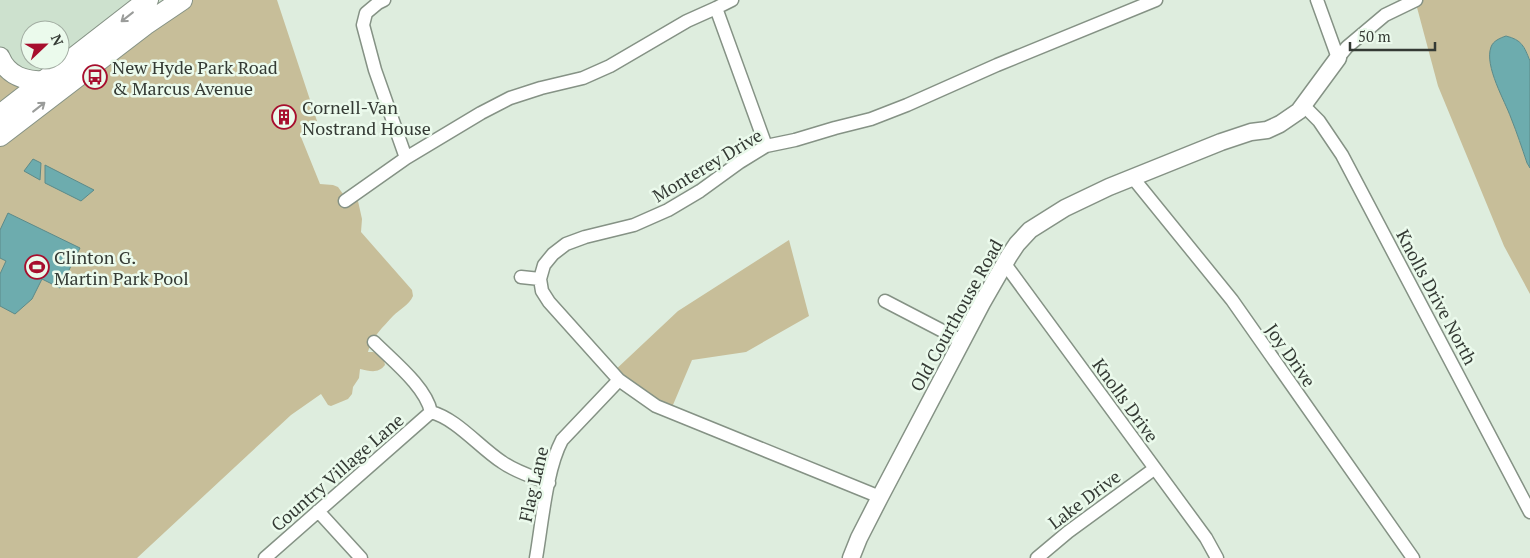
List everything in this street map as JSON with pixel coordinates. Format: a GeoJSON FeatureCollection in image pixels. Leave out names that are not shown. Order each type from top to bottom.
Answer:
{"type":"FeatureCollection","features":[{"type":"Feature","properties":{"kind":"main road"},"geometry":{"type":"LineString","coordinates":[[0,115],[148,0]]}},
{"type":"Feature","properties":{"kind":"main road"},"geometry":{"type":"LineString","coordinates":[[0,136],[145,25],[182,0]]}},
{"type":"Feature","properties":{"kind":"main road"},"geometry":{"type":"LineString","coordinates":[[0,57],[10,72],[18,78],[30,81],[45,81]]}},
{"type":"Feature","properties":{"kind":"street"},"geometry":{"type":"LineString","coordinates":[[384,0],[366,13],[363,24],[374,70],[406,158]]}},
{"type":"Feature","properties":{"kind":"street"},"geometry":{"type":"LineString","coordinates":[[345,201],[406,158],[481,113],[510,98],[583,78],[610,66],[687,21],[732,0]]}},
{"type":"Feature","properties":{"kind":"street","name":"Monterey Drive"},"geometry":{"type":"LineString","coordinates":[[540,279],[544,265],[553,254],[566,244],[585,236],[634,225],[668,210],[700,191],[766,146],[871,119],[1156,0]]}},
{"type":"Feature","properties":{"kind":"street"},"geometry":{"type":"LineString","coordinates":[[1318,0],[1338,58]]}},
{"type":"Feature","properties":{"kind":"street"},"geometry":{"type":"LineString","coordinates":[[1338,58],[1347,47],[1385,15],[1416,0]]}},
{"type":"Feature","properties":{"kind":"street"},"geometry":{"type":"LineString","coordinates":[[716,8],[766,146]]}},
{"type":"Feature","properties":{"kind":"street","name":"Old Courthouse Road"},"geometry":{"type":"LineString","coordinates":[[851,558],[880,497],[1004,264],[1017,244],[1030,230],[1065,208],[1109,187],[1221,142],[1251,132],[1267,130],[1280,124],[1299,111],[1338,58]]}},
{"type":"Feature","properties":{"kind":"street","name":"Knolls Drive North"},"geometry":{"type":"LineString","coordinates":[[1303,105],[1319,121],[1342,155],[1530,512]]}},
{"type":"Feature","properties":{"kind":"street","name":"Joy Drive"},"geometry":{"type":"LineString","coordinates":[[1133,178],[1232,300],[1412,558]]}},
{"type":"Feature","properties":{"kind":"street","name":"Knolls Drive"},"geometry":{"type":"LineString","coordinates":[[1004,264],[1206,538],[1217,558]]}},
{"type":"Feature","properties":{"kind":"street"},"geometry":{"type":"LineString","coordinates":[[521,277],[540,279],[542,290],[549,302],[619,380],[656,406],[880,497]]}},
{"type":"Feature","properties":{"kind":"street"},"geometry":{"type":"LineString","coordinates":[[885,301],[962,341]]}},
{"type":"Feature","properties":{"kind":"street"},"geometry":{"type":"LineString","coordinates":[[374,342],[426,396],[431,412],[449,420],[481,447],[514,470],[549,483]]}},
{"type":"Feature","properties":{"kind":"street","name":"Flag Lane"},"geometry":{"type":"LineString","coordinates":[[536,558],[557,449],[562,440],[619,380]]}},
{"type":"Feature","properties":{"kind":"street","name":"Country Village Lane"},"geometry":{"type":"LineString","coordinates":[[265,558],[431,412]]}},
{"type":"Feature","properties":{"kind":"street","name":"Lake Drive"},"geometry":{"type":"LineString","coordinates":[[1037,558],[1068,532],[1154,469]]}},
{"type":"Feature","properties":{"kind":"street"},"geometry":{"type":"LineString","coordinates":[[318,511],[361,558]]}},
{"type":"Feature","properties":{"kind":"shaded area"},"geometry":{"type":"Polygon","coordinates":[[[0,0],[164,0],[70,64],[70,20],[20,20],[20,68],[0,57],[0,0]]]}},
{"type":"Feature","properties":{"kind":"shaded area"},"geometry":{"type":"Polygon","coordinates":[[[164,0],[277,0],[317,121],[301,137],[320,184],[338,187],[343,194],[358,201],[362,219],[361,232],[412,290],[413,296],[382,328],[370,347],[368,352],[383,356],[385,365],[380,370],[360,369],[359,378],[348,399],[331,406],[328,405],[321,394],[291,415],[137,558],[0,558],[0,57],[30,81],[49,70],[70,70],[70,57],[164,0]]]}},
{"type":"Feature","properties":{"kind":"shaded area"},"geometry":{"type":"Polygon","coordinates":[[[1415,0],[1530,0],[1530,61],[1522,44],[1516,39],[1506,36],[1490,57],[1494,78],[1530,168],[1530,294],[1504,246],[1438,86],[1415,0]]]}},
{"type":"Feature","properties":{"kind":"shaded area"},"geometry":{"type":"Polygon","coordinates":[[[24,70],[61,70],[45,81],[24,70]]]}},
{"type":"Feature","properties":{"kind":"shaded area"},"geometry":{"type":"Polygon","coordinates":[[[789,240],[809,316],[746,352],[692,360],[670,412],[612,373],[678,311],[789,240]]]}},
{"type":"Feature","properties":{"kind":"water"},"geometry":{"type":"Polygon","coordinates":[[[1506,36],[1516,39],[1522,44],[1530,61],[1530,168],[1490,64],[1492,45],[1497,40],[1506,36]]]}},
{"type":"Feature","properties":{"kind":"water"},"geometry":{"type":"Polygon","coordinates":[[[33,159],[41,163],[40,180],[24,171],[33,159]]]}},
{"type":"Feature","properties":{"kind":"water"},"geometry":{"type":"Polygon","coordinates":[[[45,165],[94,190],[81,201],[45,183],[45,165]]]}},
{"type":"Feature","properties":{"kind":"water","name":"Clinton G. Martin Park Pool"},"geometry":{"type":"Polygon","coordinates":[[[8,213],[80,248],[60,288],[42,279],[32,299],[15,314],[0,306],[0,274],[6,261],[0,258],[0,230],[8,213]]]}},
{"type":"Feature","properties":{"kind":"place","name":"New Hyde Park Road & Marcus Avenue"},"geometry":{"type":"Point","coordinates":[95,77]}},
{"type":"Feature","properties":{"kind":"place","name":"Cornell-Van Nostrand House"},"geometry":{"type":"Point","coordinates":[284,117]}},
{"type":"Feature","properties":{"kind":"place","name":"Clinton G. Martin Park Pool"},"geometry":{"type":"Point","coordinates":[37,267]}}]}
